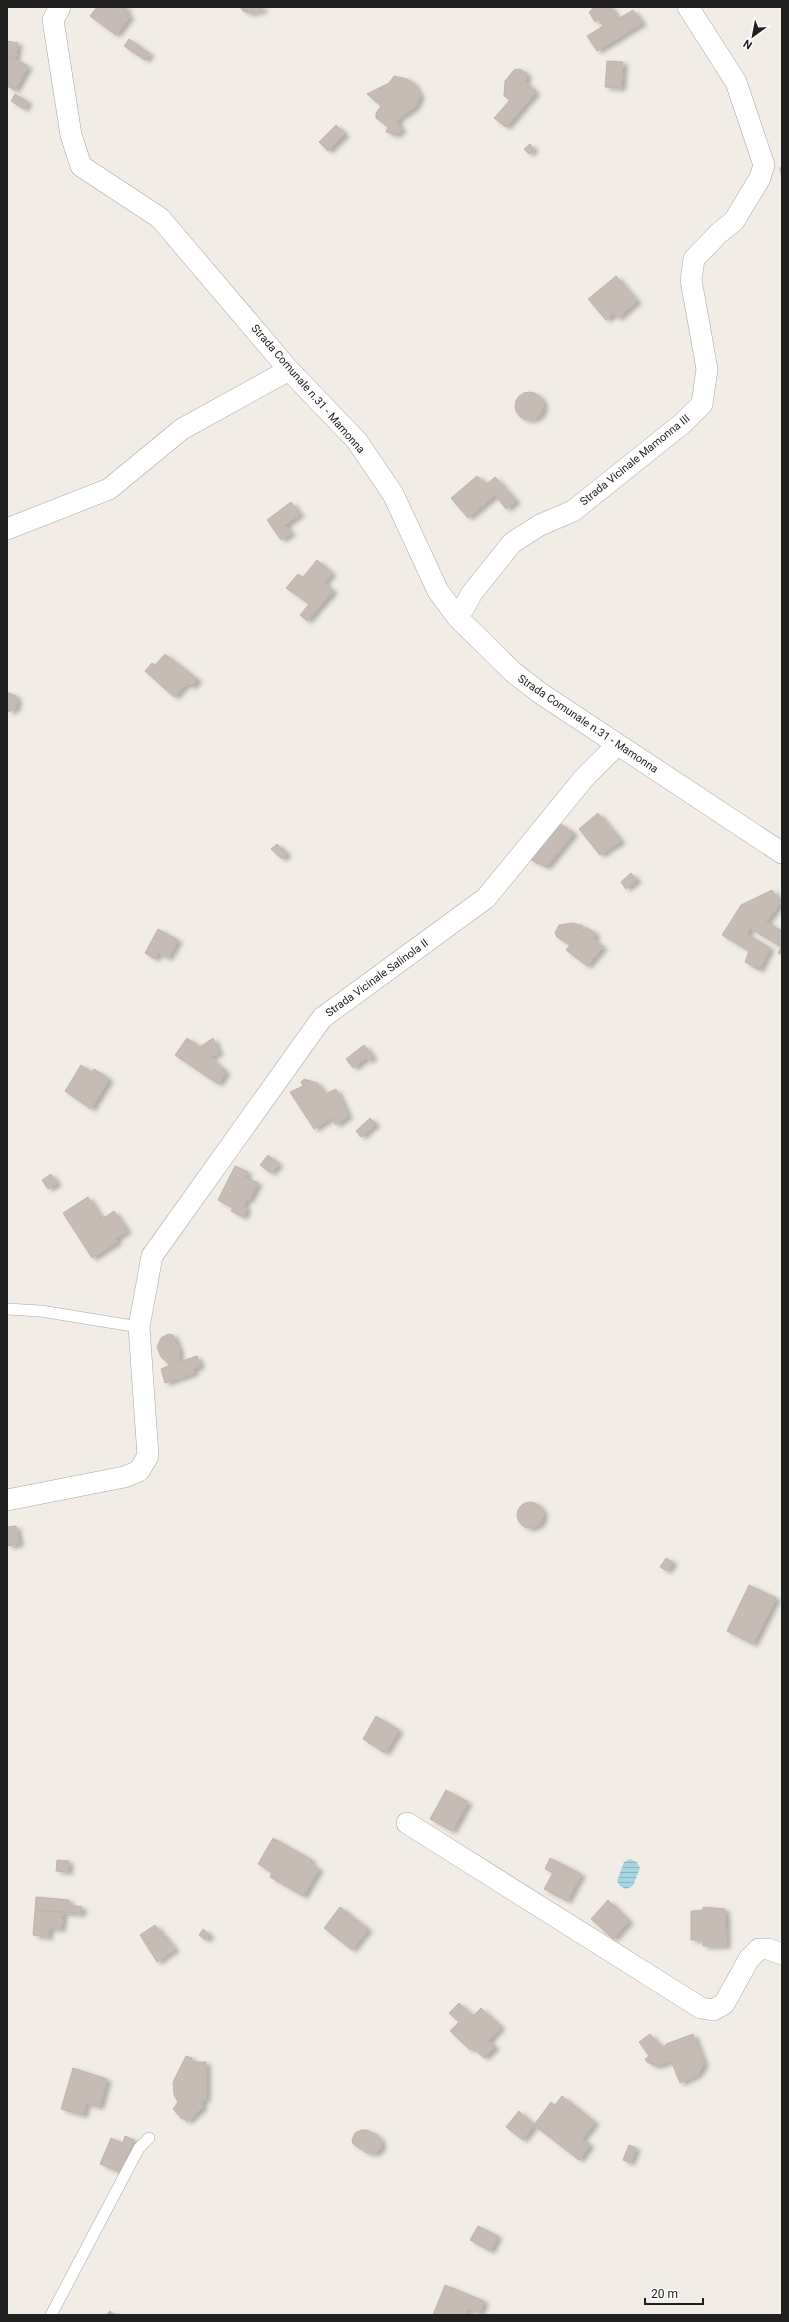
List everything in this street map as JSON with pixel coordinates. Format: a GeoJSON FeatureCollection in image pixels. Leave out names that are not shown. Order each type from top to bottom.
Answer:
{"type":"FeatureCollection","features":[{"type":"Feature","properties":{"kind":"street","name":"Strada Comunale n.31 - Mamonna"},"geometry":{"type":"LineString","coordinates":[[60,7],[53,20],[71,135],[81,166],[160,218],[289,370],[357,441],[393,494],[438,591],[458,618],[513,672],[617,745],[782,853]]}},
{"type":"Feature","properties":{"kind":"street","name":"Strada Vicinale Mamonna III"},"geometry":{"type":"LineString","coordinates":[[458,618],[472,593],[512,543],[540,525],[573,511],[683,423],[702,404],[707,369],[690,280],[694,259],[719,233],[734,221],[760,178],[764,165],[736,82],[688,7]]}},
{"type":"Feature","properties":{"kind":"street"},"geometry":{"type":"LineString","coordinates":[[7,529],[109,488],[182,429],[289,370]]}},
{"type":"Feature","properties":{"kind":"street","name":"Strada Vicinale Salinola II"},"geometry":{"type":"LineString","coordinates":[[7,1500],[124,1477],[139,1471],[148,1456],[139,1327],[152,1256],[322,1018],[486,898],[584,778],[617,745]]}},
{"type":"Feature","properties":{"kind":"street"},"geometry":{"type":"LineString","coordinates":[[407,1823],[701,2008],[713,2010],[724,2004],[749,1959],[759,1949],[768,1949],[782,1954]]}},
{"type":"Feature","properties":{"kind":"lane"},"geometry":{"type":"LineString","coordinates":[[7,1309],[41,1311],[139,1327]]}},
{"type":"Feature","properties":{"kind":"lane"},"geometry":{"type":"LineString","coordinates":[[51,2315],[139,2148],[149,2138]]}},
{"type":"Feature","properties":{"kind":"water"},"geometry":{"type":"Polygon","coordinates":[[[630,1859],[637,1862],[640,1868],[633,1886],[626,1889],[620,1886],[617,1881],[624,1862],[630,1859]]]}},
{"type":"Feature","properties":{"kind":"building"},"geometry":{"type":"Polygon","coordinates":[[[97,7],[128,7],[124,11],[130,16],[116,35],[90,16],[97,7]]]}},
{"type":"Feature","properties":{"kind":"building"},"geometry":{"type":"Polygon","coordinates":[[[240,7],[264,7],[261,11],[249,13],[243,11],[240,7]]]}},
{"type":"Feature","properties":{"kind":"building"},"geometry":{"type":"Polygon","coordinates":[[[595,7],[611,7],[618,19],[633,10],[642,23],[597,51],[587,36],[603,26],[599,19],[595,22],[589,12],[595,7]]]}},
{"type":"Feature","properties":{"kind":"building"},"geometry":{"type":"Polygon","coordinates":[[[129,39],[150,54],[145,60],[124,46],[129,39]]]}},
{"type":"Feature","properties":{"kind":"building"},"geometry":{"type":"Polygon","coordinates":[[[7,41],[18,43],[15,59],[7,55],[7,41]]]}},
{"type":"Feature","properties":{"kind":"building"},"geometry":{"type":"Polygon","coordinates":[[[7,55],[28,66],[15,90],[7,86],[7,55]]]}},
{"type":"Feature","properties":{"kind":"building"},"geometry":{"type":"Polygon","coordinates":[[[607,61],[623,62],[621,88],[605,87],[607,61]]]}},
{"type":"Feature","properties":{"kind":"building"},"geometry":{"type":"Polygon","coordinates":[[[520,69],[527,74],[525,82],[536,92],[506,127],[494,118],[510,100],[504,96],[505,81],[514,70],[520,69]]]}},
{"type":"Feature","properties":{"kind":"building"},"geometry":{"type":"Polygon","coordinates":[[[394,76],[407,79],[414,84],[420,96],[415,107],[398,119],[397,123],[402,130],[395,135],[386,132],[388,127],[376,118],[376,113],[381,106],[367,94],[389,83],[394,76]]]}},
{"type":"Feature","properties":{"kind":"building"},"geometry":{"type":"Polygon","coordinates":[[[15,94],[28,102],[24,109],[11,101],[15,94]]]}},
{"type":"Feature","properties":{"kind":"building"},"geometry":{"type":"Polygon","coordinates":[[[336,125],[345,134],[328,151],[319,142],[336,125]]]}},
{"type":"Feature","properties":{"kind":"building"},"geometry":{"type":"Polygon","coordinates":[[[530,144],[534,149],[529,154],[524,149],[530,144]]]}},
{"type":"Feature","properties":{"kind":"building"},"geometry":{"type":"Polygon","coordinates":[[[782,166],[782,179],[780,168],[782,166]]]}},
{"type":"Feature","properties":{"kind":"building"},"geometry":{"type":"Polygon","coordinates":[[[616,276],[637,301],[618,318],[613,314],[606,320],[588,299],[616,276]]]}},
{"type":"Feature","properties":{"kind":"building"},"geometry":{"type":"Polygon","coordinates":[[[529,392],[539,396],[543,406],[539,416],[529,420],[519,416],[515,406],[519,396],[529,392]]]}},
{"type":"Feature","properties":{"kind":"building"},"geometry":{"type":"Polygon","coordinates":[[[477,476],[487,484],[495,477],[516,501],[506,509],[495,495],[468,518],[451,498],[477,476]]]}},
{"type":"Feature","properties":{"kind":"building"},"geometry":{"type":"Polygon","coordinates":[[[291,502],[300,514],[285,525],[291,533],[281,540],[267,520],[291,502]]]}},
{"type":"Feature","properties":{"kind":"building"},"geometry":{"type":"Polygon","coordinates":[[[317,560],[332,573],[324,583],[333,591],[307,621],[300,615],[309,604],[286,588],[298,574],[303,577],[317,560]]]}},
{"type":"Feature","properties":{"kind":"building"},"geometry":{"type":"Polygon","coordinates":[[[165,654],[198,680],[191,687],[187,683],[174,697],[145,671],[152,663],[155,665],[165,654]]]}},
{"type":"Feature","properties":{"kind":"building"},"geometry":{"type":"Polygon","coordinates":[[[7,692],[16,696],[17,703],[15,709],[8,712],[7,692]]]}},
{"type":"Feature","properties":{"kind":"building"},"geometry":{"type":"Polygon","coordinates":[[[598,813],[621,841],[600,855],[579,829],[598,813]]]}},
{"type":"Feature","properties":{"kind":"building"},"geometry":{"type":"Polygon","coordinates":[[[559,823],[574,833],[546,867],[529,859],[559,823]]]}},
{"type":"Feature","properties":{"kind":"building"},"geometry":{"type":"Polygon","coordinates":[[[277,844],[287,854],[282,859],[271,849],[277,844]]]}},
{"type":"Feature","properties":{"kind":"building"},"geometry":{"type":"Polygon","coordinates":[[[631,873],[637,880],[626,889],[621,882],[631,873]]]}},
{"type":"Feature","properties":{"kind":"building"},"geometry":{"type":"Polygon","coordinates":[[[772,890],[781,902],[766,922],[782,931],[782,955],[778,953],[781,947],[750,928],[747,934],[770,948],[759,970],[745,962],[749,951],[722,935],[741,905],[772,890]]]}},
{"type":"Feature","properties":{"kind":"building"},"geometry":{"type":"Polygon","coordinates":[[[573,923],[583,926],[582,934],[586,927],[596,934],[593,939],[603,947],[587,966],[566,950],[570,945],[557,937],[555,933],[559,925],[573,923]]]}},
{"type":"Feature","properties":{"kind":"building"},"geometry":{"type":"Polygon","coordinates":[[[158,929],[178,940],[168,958],[158,953],[155,959],[145,953],[158,929]]]}},
{"type":"Feature","properties":{"kind":"building"},"geometry":{"type":"Polygon","coordinates":[[[187,1038],[200,1047],[213,1038],[219,1053],[210,1057],[226,1072],[218,1084],[175,1055],[187,1038]]]}},
{"type":"Feature","properties":{"kind":"building"},"geometry":{"type":"Polygon","coordinates":[[[364,1045],[373,1057],[368,1061],[366,1058],[353,1068],[346,1059],[364,1045]]]}},
{"type":"Feature","properties":{"kind":"building"},"geometry":{"type":"Polygon","coordinates":[[[81,1065],[92,1072],[94,1069],[109,1079],[91,1109],[65,1091],[81,1065]]]}},
{"type":"Feature","properties":{"kind":"building"},"geometry":{"type":"Polygon","coordinates":[[[304,1079],[317,1083],[325,1094],[336,1089],[348,1116],[336,1125],[331,1118],[314,1129],[290,1092],[303,1086],[301,1082],[304,1079]]]}},
{"type":"Feature","properties":{"kind":"building"},"geometry":{"type":"Polygon","coordinates":[[[370,1118],[376,1124],[361,1137],[356,1131],[370,1118]]]}},
{"type":"Feature","properties":{"kind":"building"},"geometry":{"type":"Polygon","coordinates":[[[268,1155],[279,1164],[271,1173],[260,1165],[268,1155]]]}},
{"type":"Feature","properties":{"kind":"building"},"geometry":{"type":"Polygon","coordinates":[[[235,1166],[248,1172],[245,1177],[258,1183],[249,1200],[247,1199],[243,1207],[247,1208],[243,1217],[231,1211],[233,1208],[218,1200],[235,1166]]]}},
{"type":"Feature","properties":{"kind":"building"},"geometry":{"type":"Polygon","coordinates":[[[51,1174],[57,1183],[48,1189],[42,1180],[51,1174]]]}},
{"type":"Feature","properties":{"kind":"building"},"geometry":{"type":"Polygon","coordinates":[[[88,1197],[102,1219],[114,1211],[127,1231],[116,1238],[117,1242],[92,1258],[63,1213],[88,1197]]]}},
{"type":"Feature","properties":{"kind":"building"},"geometry":{"type":"Polygon","coordinates":[[[168,1334],[173,1335],[179,1350],[179,1362],[197,1356],[200,1366],[193,1369],[194,1373],[165,1383],[161,1369],[170,1365],[161,1357],[157,1347],[161,1338],[168,1334]]]}},
{"type":"Feature","properties":{"kind":"building"},"geometry":{"type":"Polygon","coordinates":[[[530,1502],[539,1506],[543,1515],[539,1524],[530,1528],[521,1524],[517,1515],[521,1506],[530,1502]]]}},
{"type":"Feature","properties":{"kind":"building"},"geometry":{"type":"Polygon","coordinates":[[[16,1526],[19,1544],[8,1546],[7,1527],[16,1526]]]}},
{"type":"Feature","properties":{"kind":"building"},"geometry":{"type":"Polygon","coordinates":[[[666,1558],[673,1562],[667,1571],[660,1567],[666,1558]]]}},
{"type":"Feature","properties":{"kind":"building"},"geometry":{"type":"Polygon","coordinates":[[[749,1585],[776,1598],[753,1644],[727,1631],[749,1585]]]}},
{"type":"Feature","properties":{"kind":"building"},"geometry":{"type":"Polygon","coordinates":[[[376,1716],[399,1730],[385,1753],[363,1739],[376,1716]]]}},
{"type":"Feature","properties":{"kind":"building"},"geometry":{"type":"Polygon","coordinates":[[[446,1790],[468,1802],[452,1831],[430,1819],[446,1790]]]}},
{"type":"Feature","properties":{"kind":"building"},"geometry":{"type":"Polygon","coordinates":[[[273,1838],[312,1860],[310,1863],[319,1869],[303,1896],[270,1877],[272,1873],[258,1864],[273,1838]]]}},
{"type":"Feature","properties":{"kind":"building"},"geometry":{"type":"Polygon","coordinates":[[[550,1858],[581,1874],[567,1901],[544,1889],[553,1873],[545,1869],[550,1858]]]}},
{"type":"Feature","properties":{"kind":"building"},"geometry":{"type":"Polygon","coordinates":[[[57,1860],[69,1861],[68,1872],[56,1871],[57,1860]]]}},
{"type":"Feature","properties":{"kind":"building"},"geometry":{"type":"Polygon","coordinates":[[[36,1897],[69,1900],[69,1905],[82,1907],[81,1914],[35,1910],[36,1897]]]}},
{"type":"Feature","properties":{"kind":"building"},"geometry":{"type":"Polygon","coordinates":[[[608,1900],[629,1921],[613,1939],[591,1919],[608,1900]]]}},
{"type":"Feature","properties":{"kind":"building"},"geometry":{"type":"Polygon","coordinates":[[[340,1907],[368,1929],[352,1950],[324,1928],[340,1907]]]}},
{"type":"Feature","properties":{"kind":"building"},"geometry":{"type":"Polygon","coordinates":[[[703,1907],[725,1909],[726,1946],[703,1946],[703,1940],[691,1940],[691,1911],[703,1910],[703,1907]]]}},
{"type":"Feature","properties":{"kind":"building"},"geometry":{"type":"Polygon","coordinates":[[[35,1910],[63,1912],[61,1929],[49,1928],[48,1937],[33,1935],[35,1910]]]}},
{"type":"Feature","properties":{"kind":"building"},"geometry":{"type":"Polygon","coordinates":[[[155,1925],[175,1949],[157,1962],[140,1935],[155,1925]]]}},
{"type":"Feature","properties":{"kind":"building"},"geometry":{"type":"Polygon","coordinates":[[[203,1929],[210,1935],[205,1940],[199,1935],[203,1929]]]}},
{"type":"Feature","properties":{"kind":"building"},"geometry":{"type":"Polygon","coordinates":[[[459,2003],[473,2016],[481,2008],[501,2027],[488,2041],[495,2047],[484,2058],[473,2048],[470,2050],[450,2031],[459,2022],[449,2013],[459,2003]]]}},
{"type":"Feature","properties":{"kind":"building"},"geometry":{"type":"Polygon","coordinates":[[[650,2034],[658,2044],[665,2047],[666,2044],[693,2034],[704,2064],[697,2075],[680,2083],[671,2061],[656,2066],[647,2062],[645,2059],[649,2056],[639,2042],[650,2034]]]}},
{"type":"Feature","properties":{"kind":"building"},"geometry":{"type":"Polygon","coordinates":[[[186,2056],[192,2058],[192,2062],[206,2062],[206,2100],[202,2099],[202,2108],[188,2121],[181,2118],[173,2109],[178,2102],[174,2095],[173,2082],[186,2056]]]}},
{"type":"Feature","properties":{"kind":"building"},"geometry":{"type":"Polygon","coordinates":[[[73,2068],[107,2079],[99,2107],[86,2103],[83,2115],[61,2109],[73,2068]]]}},
{"type":"Feature","properties":{"kind":"building"},"geometry":{"type":"Polygon","coordinates":[[[562,2096],[595,2122],[582,2139],[590,2145],[579,2160],[534,2125],[551,2102],[555,2105],[562,2096]]]}},
{"type":"Feature","properties":{"kind":"building"},"geometry":{"type":"Polygon","coordinates":[[[519,2111],[534,2125],[523,2140],[506,2127],[519,2111]]]}},
{"type":"Feature","properties":{"kind":"building"},"geometry":{"type":"Polygon","coordinates":[[[361,2130],[367,2130],[377,2135],[381,2141],[381,2148],[376,2153],[367,2153],[353,2144],[352,2140],[355,2133],[361,2130]]]}},
{"type":"Feature","properties":{"kind":"building"},"geometry":{"type":"Polygon","coordinates":[[[125,2136],[134,2140],[120,2172],[100,2164],[111,2138],[123,2143],[125,2136]]]}},
{"type":"Feature","properties":{"kind":"building"},"geometry":{"type":"Polygon","coordinates":[[[629,2145],[636,2148],[630,2163],[623,2160],[629,2145]]]}},
{"type":"Feature","properties":{"kind":"building"},"geometry":{"type":"Polygon","coordinates":[[[478,2226],[498,2236],[490,2251],[470,2240],[478,2226]]]}},
{"type":"Feature","properties":{"kind":"building"},"geometry":{"type":"Polygon","coordinates":[[[445,2285],[484,2301],[480,2313],[468,2309],[466,2315],[433,2315],[445,2285]]]}},
{"type":"Feature","properties":{"kind":"building"},"geometry":{"type":"Polygon","coordinates":[[[110,2311],[115,2315],[106,2315],[110,2311]]]}}]}
